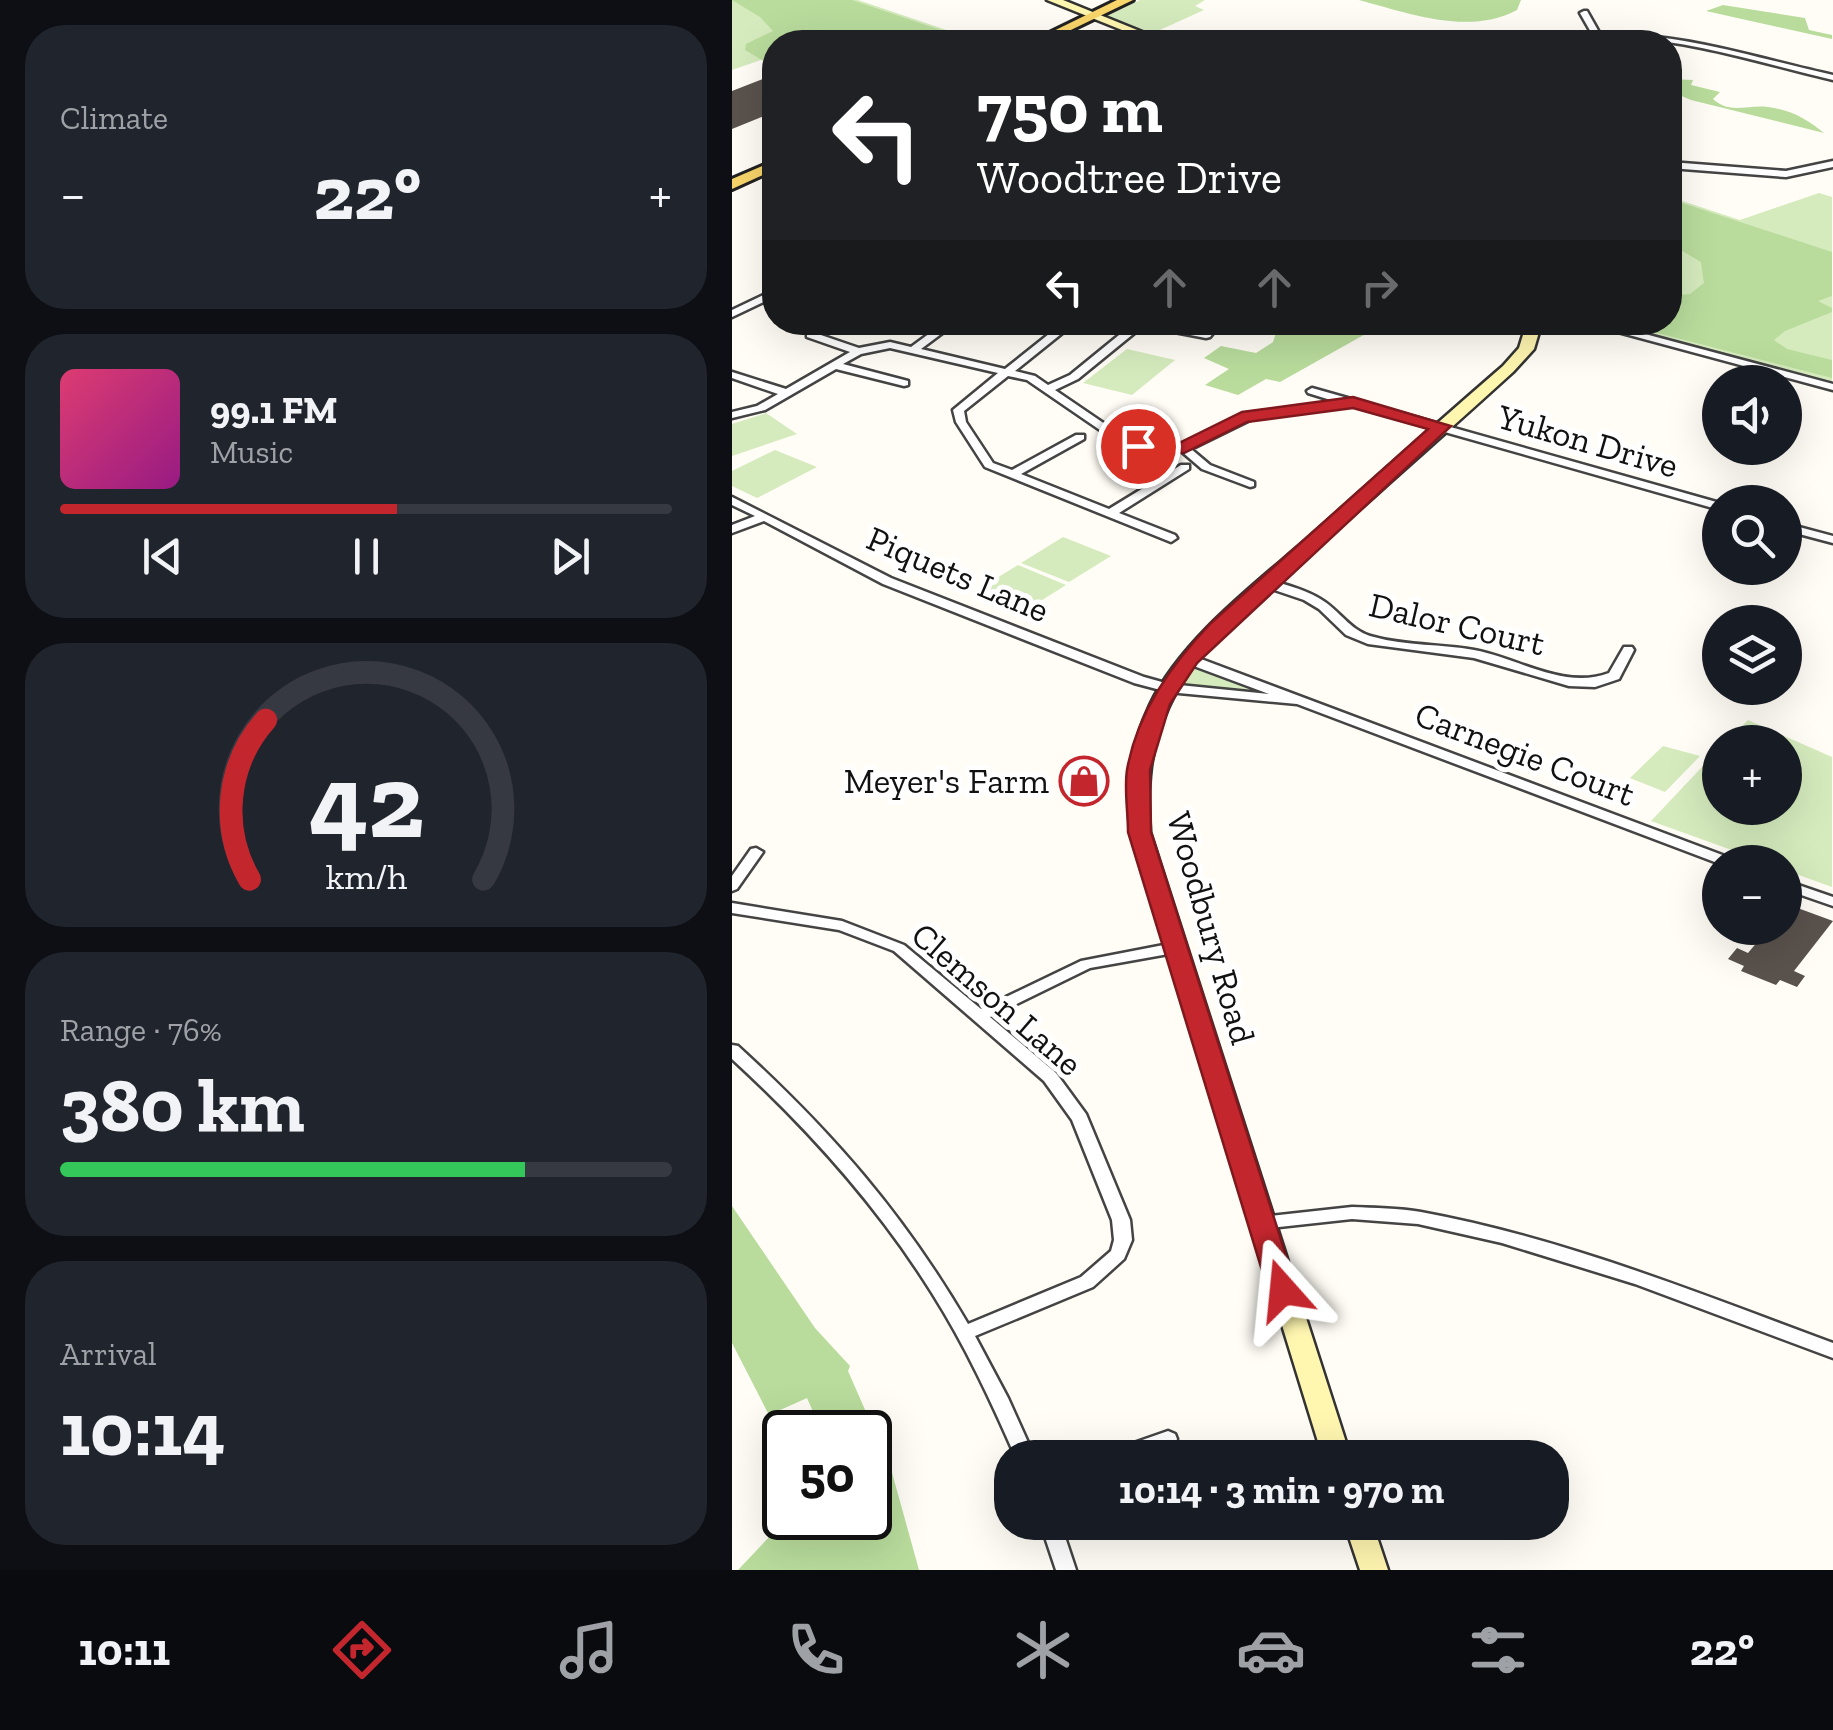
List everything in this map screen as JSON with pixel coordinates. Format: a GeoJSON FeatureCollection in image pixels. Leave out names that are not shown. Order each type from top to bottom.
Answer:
{"type":"FeatureCollection","features":[{"type":"Feature","properties":{"kind":"main road"},"geometry":{"type":"LineString","coordinates":[[1053,0],[1130,30]]}},
{"type":"Feature","properties":{"kind":"main road"},"geometry":{"type":"LineString","coordinates":[[1063,30],[1126,0]]}},
{"type":"Feature","properties":{"kind":"main road"},"geometry":{"type":"LineString","coordinates":[[732,185],[762,171]]}},
{"type":"Feature","properties":{"kind":"main road","name":"Woodbury Road"},"geometry":{"type":"LineString","coordinates":[[1331,1440],[1140,832],[1137,807],[1142,749],[1168,688],[1188,659],[1266,583],[1508,369],[1526,349],[1531,335]]}},
{"type":"Feature","properties":{"kind":"main road"},"geometry":{"type":"LineString","coordinates":[[1364,1540],[1374,1570]]}},
{"type":"Feature","properties":{"kind":"street"},"geometry":{"type":"LineString","coordinates":[[1584,13],[1594,30]]}},
{"type":"Feature","properties":{"kind":"street"},"geometry":{"type":"LineString","coordinates":[[1682,41],[1832,78]]}},
{"type":"Feature","properties":{"kind":"street"},"geometry":{"type":"LineString","coordinates":[[1682,166],[1786,174],[1832,164]]}},
{"type":"Feature","properties":{"kind":"street"},"geometry":{"type":"LineString","coordinates":[[732,314],[762,299]]}},
{"type":"Feature","properties":{"kind":"street"},"geometry":{"type":"LineString","coordinates":[[811,335],[858,351]]}},
{"type":"Feature","properties":{"kind":"street"},"geometry":{"type":"LineString","coordinates":[[914,349],[934,335]]}},
{"type":"Feature","properties":{"kind":"street"},"geometry":{"type":"LineString","coordinates":[[1055,335],[958,410],[961,422],[989,465],[1171,538]]}},
{"type":"Feature","properties":{"kind":"street"},"geometry":{"type":"LineString","coordinates":[[1048,388],[1074,377],[1127,335]]}},
{"type":"Feature","properties":{"kind":"street"},"geometry":{"type":"LineString","coordinates":[[1635,335],[1832,387]]}},
{"type":"Feature","properties":{"kind":"street"},"geometry":{"type":"LineString","coordinates":[[732,417],[787,393],[858,351],[882,344],[1031,378],[1120,439],[1159,449],[1184,448],[1242,417],[1353,403]]}},
{"type":"Feature","properties":{"kind":"street"},"geometry":{"type":"LineString","coordinates":[[834,365],[904,382]]}},
{"type":"Feature","properties":{"kind":"street"},"geometry":{"type":"LineString","coordinates":[[732,375],[787,393]]}},
{"type":"Feature","properties":{"kind":"street","name":"Yukon Drive"},"geometry":{"type":"LineString","coordinates":[[1312,391],[1702,502]]}},
{"type":"Feature","properties":{"kind":"street"},"geometry":{"type":"LineString","coordinates":[[1010,475],[1080,438]]}},
{"type":"Feature","properties":{"kind":"street"},"geometry":{"type":"LineString","coordinates":[[1184,448],[1206,466],[1250,484]]}},
{"type":"Feature","properties":{"kind":"street"},"geometry":{"type":"LineString","coordinates":[[1111,514],[1185,467]]}},
{"type":"Feature","properties":{"kind":"street","name":"Piquets Lane"},"geometry":{"type":"LineString","coordinates":[[732,500],[888,581],[1168,688]]}},
{"type":"Feature","properties":{"kind":"street"},"geometry":{"type":"LineString","coordinates":[[732,529],[764,517]]}},
{"type":"Feature","properties":{"kind":"street"},"geometry":{"type":"LineString","coordinates":[[1802,531],[1832,540]]}},
{"type":"Feature","properties":{"kind":"street","name":"Dalor Court"},"geometry":{"type":"LineString","coordinates":[[1266,583],[1323,606],[1350,632],[1372,641],[1475,654],[1569,682],[1595,682],[1614,676],[1628,650]]}},
{"type":"Feature","properties":{"kind":"street","name":"Carnegie Court"},"geometry":{"type":"LineString","coordinates":[[1188,659],[1702,852]]}},
{"type":"Feature","properties":{"kind":"street","name":"Carnegie Court"},"geometry":{"type":"LineString","coordinates":[[1168,688],[1302,702]]}},
{"type":"Feature","properties":{"kind":"street"},"geometry":{"type":"LineString","coordinates":[[732,886],[756,852]]}},
{"type":"Feature","properties":{"kind":"street"},"geometry":{"type":"LineString","coordinates":[[1802,891],[1832,902]]}},
{"type":"Feature","properties":{"kind":"street","name":"Clemson Lane"},"geometry":{"type":"LineString","coordinates":[[732,908],[872,935],[899,948],[1050,1076],[1069,1098],[1111,1192],[1123,1240],[1118,1254],[1087,1282],[966,1332]]}},
{"type":"Feature","properties":{"kind":"street"},"geometry":{"type":"LineString","coordinates":[[980,1016],[1086,964],[1174,948]]}},
{"type":"Feature","properties":{"kind":"street"},"geometry":{"type":"LineString","coordinates":[[732,1050],[816,1126],[866,1184],[939,1284],[997,1388],[1019,1440]]}},
{"type":"Feature","properties":{"kind":"street"},"geometry":{"type":"LineString","coordinates":[[1261,1223],[1352,1213],[1418,1218],[1502,1237],[1641,1279],[1832,1350]]}},
{"type":"Feature","properties":{"kind":"street"},"geometry":{"type":"LineString","coordinates":[[1056,1540],[1066,1570]]}},
{"type":"Feature","properties":{"kind":"green space"},"geometry":{"type":"Polygon","coordinates":[[[732,0],[858,0],[947,30],[762,30],[762,60],[732,70],[732,0]]]}},
{"type":"Feature","properties":{"kind":"green space"},"geometry":{"type":"Polygon","coordinates":[[[732,0],[852,0],[941,30],[772,30],[760,17],[732,0]]]}},
{"type":"Feature","properties":{"kind":"green space"},"geometry":{"type":"Polygon","coordinates":[[[1140,0],[1205,0],[1195,6],[1204,10],[1160,30],[1141,30],[1107,16],[1140,0]]]}},
{"type":"Feature","properties":{"kind":"green space"},"geometry":{"type":"Polygon","coordinates":[[[1359,0],[1521,0],[1517,10],[1498,18],[1459,22],[1359,0]]]}},
{"type":"Feature","properties":{"kind":"green space"},"geometry":{"type":"Polygon","coordinates":[[[1723,5],[1805,18],[1809,30],[1832,35],[1832,39],[1706,11],[1723,5]]]}},
{"type":"Feature","properties":{"kind":"green space"},"geometry":{"type":"Polygon","coordinates":[[[762,36],[762,60],[745,50],[746,44],[762,36]]]}},
{"type":"Feature","properties":{"kind":"green space"},"geometry":{"type":"Polygon","coordinates":[[[1682,80],[1720,92],[1713,99],[1726,107],[1761,106],[1791,113],[1824,133],[1682,96],[1682,80]]]}},
{"type":"Feature","properties":{"kind":"green space"},"geometry":{"type":"Polygon","coordinates":[[[1819,193],[1832,197],[1832,383],[1802,375],[1802,365],[1763,365],[1649,335],[1682,335],[1682,201],[1740,220],[1819,193]]]}},
{"type":"Feature","properties":{"kind":"green space"},"geometry":{"type":"Polygon","coordinates":[[[1682,203],[1832,252],[1832,296],[1818,301],[1832,308],[1832,312],[1785,331],[1774,340],[1787,349],[1832,360],[1832,378],[1802,370],[1802,365],[1782,365],[1665,335],[1682,335],[1682,295],[1690,294],[1704,283],[1701,262],[1682,251],[1682,203]]]}},
{"type":"Feature","properties":{"kind":"green space"},"geometry":{"type":"Polygon","coordinates":[[[1275,335],[1364,335],[1280,382],[1266,379],[1238,395],[1205,385],[1229,369],[1204,358],[1221,346],[1256,353],[1273,342],[1275,335]]]}},
{"type":"Feature","properties":{"kind":"green space"},"geometry":{"type":"Polygon","coordinates":[[[1127,349],[1175,360],[1132,395],[1083,383],[1127,349]]]}},
{"type":"Feature","properties":{"kind":"green space"},"geometry":{"type":"Polygon","coordinates":[[[766,413],[797,434],[732,456],[732,424],[766,413]]]}},
{"type":"Feature","properties":{"kind":"green space"},"geometry":{"type":"Polygon","coordinates":[[[775,450],[817,467],[757,498],[732,486],[732,471],[775,450]]]}},
{"type":"Feature","properties":{"kind":"green space"},"geometry":{"type":"Polygon","coordinates":[[[1063,537],[1111,556],[1069,582],[1021,563],[1063,537]]]}},
{"type":"Feature","properties":{"kind":"green space"},"geometry":{"type":"Polygon","coordinates":[[[1018,565],[1066,585],[1023,612],[974,592],[1018,565]]]}},
{"type":"Feature","properties":{"kind":"green space"},"geometry":{"type":"Polygon","coordinates":[[[1189,660],[1296,700],[1170,688],[1189,660]]]}},
{"type":"Feature","properties":{"kind":"green space"},"geometry":{"type":"Polygon","coordinates":[[[1802,744],[1832,757],[1832,887],[1802,876],[1802,845],[1718,845],[1651,821],[1702,767],[1702,825],[1802,825],[1802,744]]]}},
{"type":"Feature","properties":{"kind":"green space"},"geometry":{"type":"Polygon","coordinates":[[[1663,746],[1700,756],[1665,792],[1630,778],[1663,746]]]}},
{"type":"Feature","properties":{"kind":"green space"},"geometry":{"type":"Polygon","coordinates":[[[732,1206],[815,1328],[850,1366],[848,1371],[865,1410],[812,1410],[807,1398],[780,1410],[766,1410],[732,1343],[732,1206]]]}},
{"type":"Feature","properties":{"kind":"green space"},"geometry":{"type":"Polygon","coordinates":[[[892,1473],[919,1570],[738,1570],[766,1540],[892,1540],[892,1473]]]}},
{"type":"Feature","properties":{"kind":"building"},"geometry":{"type":"Polygon","coordinates":[[[762,79],[762,117],[732,129],[732,91],[762,79]]]}},
{"type":"Feature","properties":{"kind":"building"},"geometry":{"type":"Polygon","coordinates":[[[1802,910],[1833,921],[1794,971],[1805,976],[1797,987],[1780,980],[1776,985],[1741,971],[1744,966],[1728,959],[1737,948],[1748,953],[1755,945],[1802,945],[1802,910]]]}},
{"type":"Feature","properties":{"kind":"place","name":"Meyer's Farm"},"geometry":{"type":"Point","coordinates":[1084,781]}},
{"type":"Feature","properties":{"kind":"route"},"geometry":{"type":"LineString","coordinates":[[1138,446],[1184,448],[1242,417],[1353,403],[1442,426],[1218,627],[1188,659],[1168,688],[1150,726],[1138,770],[1140,832],[1283,1290]]}}]}
